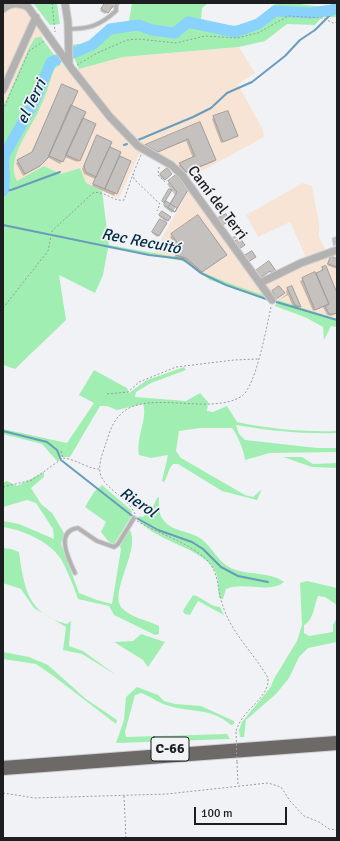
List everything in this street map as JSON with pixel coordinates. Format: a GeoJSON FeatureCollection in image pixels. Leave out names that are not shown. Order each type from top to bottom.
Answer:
{"type":"FeatureCollection","features":[{"type":"Feature","properties":{"kind":"highway","name":"C-66"},"geometry":{"type":"LineString","coordinates":[[3,761],[293,741],[337,736]]}},
{"type":"Feature","properties":{"kind":"highway","name":"C-66"},"geometry":{"type":"LineString","coordinates":[[3,768],[337,743]]}},
{"type":"Feature","properties":{"kind":"street","name":"Camí del Terri"},"geometry":{"type":"LineString","coordinates":[[3,9],[12,4],[21,4],[28,7],[36,17],[47,39],[55,44],[110,117],[142,149],[171,165],[191,186],[272,300]]}},
{"type":"Feature","properties":{"kind":"street"},"geometry":{"type":"LineString","coordinates":[[67,4],[67,31],[71,67]]}},
{"type":"Feature","properties":{"kind":"street"},"geometry":{"type":"LineString","coordinates":[[3,90],[36,17]]}},
{"type":"Feature","properties":{"kind":"street"},"geometry":{"type":"LineString","coordinates":[[55,44],[65,38],[67,31]]}},
{"type":"Feature","properties":{"kind":"street"},"geometry":{"type":"LineString","coordinates":[[260,283],[301,264],[337,250]]}},
{"type":"Feature","properties":{"kind":"lane"},"geometry":{"type":"LineString","coordinates":[[67,31],[92,27],[116,11],[116,6]]}},
{"type":"Feature","properties":{"kind":"lane"},"geometry":{"type":"LineString","coordinates":[[75,573],[66,554],[65,542],[67,534],[72,529],[78,528],[97,541],[114,547],[118,544],[134,518]]}},
{"type":"Feature","properties":{"kind":"path"},"geometry":{"type":"LineString","coordinates":[[3,110],[29,51],[55,32],[56,28],[52,3]]}},
{"type":"Feature","properties":{"kind":"path"},"geometry":{"type":"LineString","coordinates":[[71,67],[126,40],[148,39],[176,43],[205,36],[237,38],[258,33],[288,16],[323,18],[333,23],[337,22]]}},
{"type":"Feature","properties":{"kind":"path"},"geometry":{"type":"LineString","coordinates":[[3,308],[48,251],[52,231],[93,193],[98,192],[119,201],[124,200],[142,149]]}},
{"type":"Feature","properties":{"kind":"path"},"geometry":{"type":"LineString","coordinates":[[159,159],[158,175],[166,183]]}},
{"type":"Feature","properties":{"kind":"path"},"geometry":{"type":"LineString","coordinates":[[133,174],[134,179],[160,204],[157,211]]}},
{"type":"Feature","properties":{"kind":"path"},"geometry":{"type":"LineString","coordinates":[[238,785],[236,732],[238,722],[267,689],[268,678],[239,638],[226,615],[217,576],[210,564],[193,550],[151,529],[134,518],[135,514],[133,508],[104,480],[99,469],[114,424],[119,416],[126,410],[148,404],[169,403],[213,405],[235,400],[243,395],[248,390],[258,359],[272,300]]}},
{"type":"Feature","properties":{"kind":"path"},"geometry":{"type":"LineString","coordinates":[[107,394],[128,392],[139,382],[176,367],[234,360],[258,359]]}},
{"type":"Feature","properties":{"kind":"path"},"geometry":{"type":"LineString","coordinates":[[61,451],[64,458]]}},
{"type":"Feature","properties":{"kind":"path"},"geometry":{"type":"LineString","coordinates":[[3,487],[32,480],[64,458],[78,461],[95,469],[99,469]]}},
{"type":"Feature","properties":{"kind":"path"},"geometry":{"type":"LineString","coordinates":[[3,793],[35,798],[167,794],[238,785],[268,783],[281,787],[290,801],[304,816],[319,822],[329,829],[337,830]]}},
{"type":"Feature","properties":{"kind":"path"},"geometry":{"type":"LineString","coordinates":[[124,795],[126,838]]}},
{"type":"Feature","properties":{"kind":"shaded area"},"geometry":{"type":"Polygon","coordinates":[[[3,3],[7,6],[17,3],[36,17],[44,41],[69,72],[123,57],[239,47],[255,73],[238,84],[263,130],[264,137],[189,178],[260,280],[306,257],[290,222],[258,237],[246,215],[303,183],[312,186],[319,223],[319,237],[326,251],[337,254],[337,319],[278,300],[272,300],[264,295],[257,294],[217,279],[201,272],[186,260],[153,254],[191,186],[161,160],[139,154],[119,198],[44,166],[21,180],[3,184],[3,3]]]}},
{"type":"Feature","properties":{"kind":"green space"},"geometry":{"type":"Polygon","coordinates":[[[284,2],[315,6],[330,6],[337,4],[337,17],[322,17],[315,25],[287,24],[265,41],[239,47],[123,57],[79,69],[73,55],[71,45],[86,43],[112,26],[129,21],[132,3],[208,3],[202,8],[201,19],[228,26],[250,23],[259,18],[275,4],[284,2]]]}},
{"type":"Feature","properties":{"kind":"green space"},"geometry":{"type":"Polygon","coordinates":[[[33,3],[57,3],[60,24],[50,25],[33,3]]]}},
{"type":"Feature","properties":{"kind":"green space"},"geometry":{"type":"Polygon","coordinates":[[[41,37],[61,65],[56,67],[53,72],[41,105],[20,144],[14,163],[14,172],[17,181],[44,166],[61,174],[80,168],[86,183],[102,191],[109,245],[182,258],[201,272],[264,295],[268,300],[210,280],[183,261],[108,248],[103,275],[95,293],[59,275],[66,320],[15,369],[3,365],[3,107],[30,46],[35,38],[41,37]]]}},
{"type":"Feature","properties":{"kind":"green space"},"geometry":{"type":"Polygon","coordinates":[[[278,300],[337,319],[337,327],[331,326],[324,340],[323,327],[307,318],[275,306],[278,300]]]}},
{"type":"Feature","properties":{"kind":"green space"},"geometry":{"type":"Polygon","coordinates":[[[184,367],[186,370],[151,383],[136,392],[135,397],[186,401],[200,393],[208,402],[207,411],[213,412],[227,406],[237,422],[287,430],[337,431],[337,433],[299,432],[236,425],[239,434],[245,440],[317,448],[337,448],[337,452],[270,453],[245,460],[240,444],[232,428],[200,428],[179,431],[176,451],[181,458],[245,495],[253,497],[262,489],[257,500],[222,491],[178,464],[173,464],[164,482],[162,481],[168,455],[151,458],[139,455],[139,441],[144,415],[143,404],[117,410],[107,406],[100,406],[70,457],[61,457],[58,462],[42,444],[3,434],[3,429],[67,443],[94,403],[79,395],[94,370],[127,388],[129,393],[147,380],[184,367]]]}},
{"type":"Feature","properties":{"kind":"green space"},"geometry":{"type":"Polygon","coordinates":[[[283,457],[302,457],[313,464],[337,463],[337,468],[312,467],[283,457]]]}},
{"type":"Feature","properties":{"kind":"green space"},"geometry":{"type":"Polygon","coordinates":[[[44,472],[44,477],[31,488],[41,504],[52,513],[64,533],[61,544],[79,593],[112,604],[121,549],[120,547],[125,535],[130,530],[132,539],[131,549],[121,583],[119,602],[123,609],[131,615],[159,626],[159,634],[155,635],[114,615],[109,606],[78,599],[73,584],[61,559],[50,547],[35,537],[11,528],[3,527],[3,521],[19,524],[54,539],[53,529],[36,503],[27,500],[3,507],[3,483],[7,481],[17,486],[44,472]]]}},
{"type":"Feature","properties":{"kind":"green space"},"geometry":{"type":"Polygon","coordinates":[[[102,485],[132,511],[131,517],[114,544],[109,542],[101,532],[106,522],[85,507],[94,492],[102,485]]]}},
{"type":"Feature","properties":{"kind":"green space"},"geometry":{"type":"Polygon","coordinates":[[[159,497],[160,512],[164,521],[171,527],[200,538],[209,546],[223,563],[239,571],[266,575],[284,582],[271,587],[233,587],[226,589],[223,599],[219,598],[216,574],[209,563],[201,556],[146,528],[138,520],[139,516],[143,517],[152,509],[157,498],[159,497]]]}},
{"type":"Feature","properties":{"kind":"green space"},"geometry":{"type":"Polygon","coordinates":[[[3,548],[19,552],[26,588],[36,606],[43,613],[54,619],[67,624],[71,621],[69,646],[83,651],[116,675],[82,654],[63,650],[66,627],[34,608],[21,589],[3,583],[3,548]]]}},
{"type":"Feature","properties":{"kind":"green space"},"geometry":{"type":"Polygon","coordinates":[[[307,581],[337,588],[337,605],[325,597],[318,596],[312,616],[304,625],[304,633],[309,636],[333,632],[333,625],[337,618],[337,642],[308,648],[299,657],[289,678],[276,694],[246,720],[244,737],[240,737],[239,730],[242,722],[270,688],[297,641],[302,625],[300,583],[307,581]]]}},
{"type":"Feature","properties":{"kind":"green space"},"geometry":{"type":"Polygon","coordinates":[[[193,595],[216,607],[220,607],[224,615],[198,601],[190,615],[185,614],[183,612],[184,609],[193,595]]]}},
{"type":"Feature","properties":{"kind":"green space"},"geometry":{"type":"Polygon","coordinates":[[[141,634],[165,642],[148,667],[143,660],[114,642],[133,641],[141,634]]]}},
{"type":"Feature","properties":{"kind":"green space"},"geometry":{"type":"Polygon","coordinates":[[[3,652],[29,657],[48,665],[86,699],[117,720],[116,724],[36,664],[3,659],[3,652]]]}},
{"type":"Feature","properties":{"kind":"green space"},"geometry":{"type":"Polygon","coordinates":[[[137,687],[158,695],[164,701],[175,704],[201,706],[234,721],[234,724],[231,725],[216,715],[166,705],[141,693],[135,695],[125,732],[126,737],[227,734],[230,739],[116,743],[124,720],[126,697],[137,687]]]}},
{"type":"Feature","properties":{"kind":"building"},"geometry":{"type":"Polygon","coordinates":[[[105,3],[118,3],[119,5],[113,6],[108,13],[101,9],[105,3]]]}},
{"type":"Feature","properties":{"kind":"building"},"geometry":{"type":"Polygon","coordinates":[[[62,84],[78,91],[48,158],[40,166],[25,174],[17,160],[32,152],[62,84]]]}},
{"type":"Feature","properties":{"kind":"building"},"geometry":{"type":"Polygon","coordinates":[[[71,105],[86,112],[63,162],[49,156],[71,105]]]}},
{"type":"Feature","properties":{"kind":"building"},"geometry":{"type":"Polygon","coordinates":[[[228,111],[238,136],[223,142],[213,116],[228,111]]]}},
{"type":"Feature","properties":{"kind":"building"},"geometry":{"type":"Polygon","coordinates":[[[83,118],[96,124],[80,161],[66,155],[83,118]]]}},
{"type":"Feature","properties":{"kind":"building"},"geometry":{"type":"Polygon","coordinates":[[[200,122],[216,160],[186,172],[179,163],[195,156],[188,139],[158,152],[145,145],[200,122]]]}},
{"type":"Feature","properties":{"kind":"building"},"geometry":{"type":"Polygon","coordinates":[[[97,135],[112,142],[96,177],[86,172],[84,166],[97,135]]]}},
{"type":"Feature","properties":{"kind":"building"},"geometry":{"type":"Polygon","coordinates":[[[110,147],[121,152],[105,189],[93,184],[110,147]]]}},
{"type":"Feature","properties":{"kind":"building"},"geometry":{"type":"Polygon","coordinates":[[[120,156],[131,161],[117,194],[105,189],[120,156]]]}},
{"type":"Feature","properties":{"kind":"building"},"geometry":{"type":"Polygon","coordinates":[[[167,168],[172,174],[165,180],[160,174],[167,168]]]}},
{"type":"Feature","properties":{"kind":"building"},"geometry":{"type":"Polygon","coordinates":[[[176,175],[188,190],[175,212],[168,208],[177,192],[168,181],[176,175]]]}},
{"type":"Feature","properties":{"kind":"building"},"geometry":{"type":"Polygon","coordinates":[[[169,189],[172,190],[164,203],[162,201],[169,189]]]}},
{"type":"Feature","properties":{"kind":"building"},"geometry":{"type":"Polygon","coordinates":[[[166,201],[177,208],[175,212],[164,205],[166,201]]]}},
{"type":"Feature","properties":{"kind":"building"},"geometry":{"type":"Polygon","coordinates":[[[162,211],[171,217],[168,221],[159,215],[162,211]]]}},
{"type":"Feature","properties":{"kind":"building"},"geometry":{"type":"Polygon","coordinates":[[[226,214],[230,221],[222,225],[218,218],[226,214]]]}},
{"type":"Feature","properties":{"kind":"building"},"geometry":{"type":"Polygon","coordinates":[[[198,215],[227,255],[202,272],[186,258],[175,255],[182,249],[171,234],[198,215]]]}},
{"type":"Feature","properties":{"kind":"building"},"geometry":{"type":"Polygon","coordinates":[[[160,219],[167,223],[159,236],[152,232],[160,219]]]}},
{"type":"Feature","properties":{"kind":"building"},"geometry":{"type":"Polygon","coordinates":[[[240,238],[245,245],[239,249],[234,242],[240,238]]]}},
{"type":"Feature","properties":{"kind":"building"},"geometry":{"type":"Polygon","coordinates":[[[252,251],[256,257],[248,262],[244,256],[252,251]]]}},
{"type":"Feature","properties":{"kind":"building"},"geometry":{"type":"Polygon","coordinates":[[[331,256],[337,259],[337,267],[328,264],[331,256]]]}},
{"type":"Feature","properties":{"kind":"building"},"geometry":{"type":"Polygon","coordinates":[[[269,261],[276,271],[272,274],[270,271],[259,279],[254,272],[269,261]]]}},
{"type":"Feature","properties":{"kind":"building"},"geometry":{"type":"Polygon","coordinates":[[[326,266],[337,293],[337,313],[334,314],[329,314],[325,306],[329,304],[316,273],[323,270],[322,267],[326,266]]]}},
{"type":"Feature","properties":{"kind":"building"},"geometry":{"type":"Polygon","coordinates":[[[315,272],[329,304],[315,310],[302,278],[315,272]]]}},
{"type":"Feature","properties":{"kind":"building"},"geometry":{"type":"Polygon","coordinates":[[[279,286],[285,293],[276,299],[272,291],[279,286]]]}},
{"type":"Feature","properties":{"kind":"building"},"geometry":{"type":"Polygon","coordinates":[[[292,286],[301,307],[295,305],[287,288],[292,286]]]}},
{"type":"Feature","properties":{"kind":"waterway","name":"el Terri"},"geometry":{"type":"LineString","coordinates":[[73,53],[92,45],[110,29],[138,25],[152,30],[175,33],[188,22],[235,32],[258,24],[275,11],[311,13],[332,10],[337,7]]}},
{"type":"Feature","properties":{"kind":"waterway"},"geometry":{"type":"LineString","coordinates":[[138,140],[211,108],[227,93],[252,82],[285,56],[300,40],[315,30],[337,8]]}},
{"type":"Feature","properties":{"kind":"waterway","name":"el Terri"},"geometry":{"type":"LineString","coordinates":[[3,191],[4,156],[34,102],[51,62],[56,60]]}},
{"type":"Feature","properties":{"kind":"waterway"},"geometry":{"type":"LineString","coordinates":[[3,191],[11,190],[60,172]]}},
{"type":"Feature","properties":{"kind":"waterway","name":"Rec Recuitó"},"geometry":{"type":"LineString","coordinates":[[3,225],[149,255],[183,259],[201,273],[226,285],[269,300]]}},
{"type":"Feature","properties":{"kind":"waterway","name":"Rec Recuitó"},"geometry":{"type":"LineString","coordinates":[[273,301],[337,320]]}},
{"type":"Feature","properties":{"kind":"waterway","name":"Rierol"},"geometry":{"type":"LineString","coordinates":[[3,431],[47,442],[57,450],[61,460],[131,515],[158,530],[192,542],[203,549],[221,567],[238,576],[268,582]]}}]}
